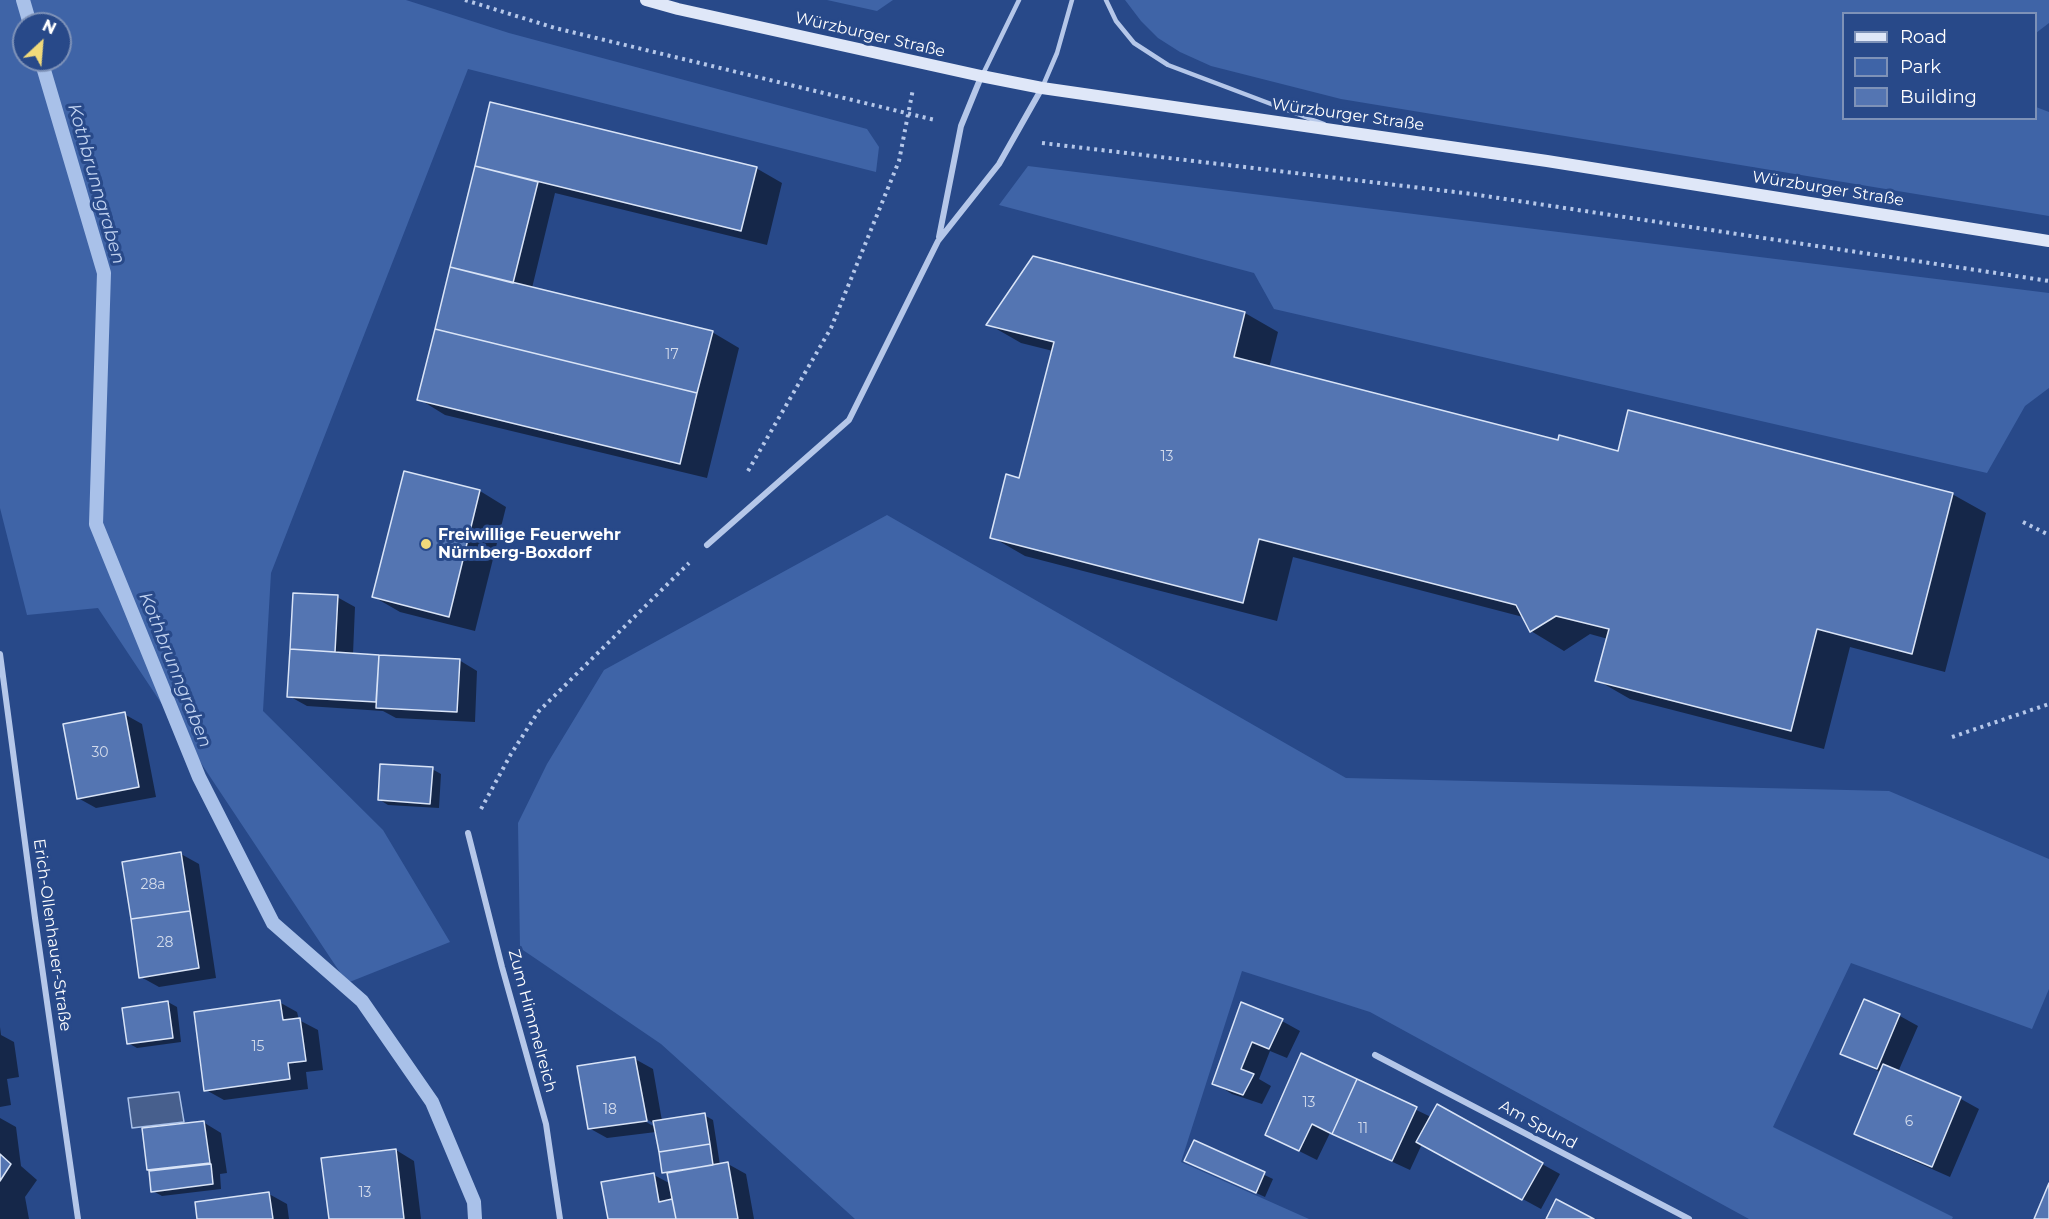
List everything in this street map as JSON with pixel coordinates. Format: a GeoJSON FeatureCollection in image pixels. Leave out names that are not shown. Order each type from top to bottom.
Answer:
{"type":"FeatureCollection","features":[{"type":"Feature","properties":{"kind":"main road","name":"Würzburger Straße"},"geometry":{"type":"LineString","coordinates":[[646,0],[1042,88],[1341,130],[2049,241]]}},
{"type":"Feature","properties":{"kind":"street"},"geometry":{"type":"LineString","coordinates":[[938,241],[961,126],[981,76]]}},
{"type":"Feature","properties":{"kind":"street"},"geometry":{"type":"LineString","coordinates":[[707,545],[849,420],[938,241],[999,164],[1042,88]]}},
{"type":"Feature","properties":{"kind":"street","name":"Erich-Ollenhauer-Straße"},"geometry":{"type":"LineString","coordinates":[[0,654],[78,1219]]}},
{"type":"Feature","properties":{"kind":"street","name":"Zum Himmelreich"},"geometry":{"type":"LineString","coordinates":[[468,833],[505,978],[546,1124],[560,1219]]}},
{"type":"Feature","properties":{"kind":"street","name":"Am Spund"},"geometry":{"type":"LineString","coordinates":[[1375,1055],[1689,1219]]}},
{"type":"Feature","properties":{"kind":"lane"},"geometry":{"type":"LineString","coordinates":[[981,76],[1019,0]]}},
{"type":"Feature","properties":{"kind":"lane"},"geometry":{"type":"LineString","coordinates":[[1042,88],[1057,53],[1072,0]]}},
{"type":"Feature","properties":{"kind":"lane"},"geometry":{"type":"LineString","coordinates":[[1106,0],[1116,21],[1134,43],[1168,65],[1341,130]]}},
{"type":"Feature","properties":{"kind":"path"},"geometry":{"type":"LineString","coordinates":[[465,0],[555,28],[961,126]]}},
{"type":"Feature","properties":{"kind":"path"},"geometry":{"type":"LineString","coordinates":[[747,472],[831,328],[898,161],[919,62]]}},
{"type":"Feature","properties":{"kind":"path"},"geometry":{"type":"LineString","coordinates":[[1014,140],[1472,194],[2049,281]]}},
{"type":"Feature","properties":{"kind":"path"},"geometry":{"type":"LineString","coordinates":[[2023,522],[2049,535]]}},
{"type":"Feature","properties":{"kind":"path"},"geometry":{"type":"LineString","coordinates":[[468,833],[537,712],[707,545]]}},
{"type":"Feature","properties":{"kind":"path"},"geometry":{"type":"LineString","coordinates":[[1952,737],[2049,704]]}},
{"type":"Feature","properties":{"kind":"green space"},"geometry":{"type":"Polygon","coordinates":[[[0,0],[406,0],[509,33],[867,129],[879,147],[876,172],[468,69],[271,573],[263,711],[383,830],[450,942],[347,983],[98,608],[27,615],[0,508],[0,0]]]}},
{"type":"Feature","properties":{"kind":"green space"},"geometry":{"type":"Polygon","coordinates":[[[827,0],[893,0],[877,11],[827,0]]]}},
{"type":"Feature","properties":{"kind":"green space"},"geometry":{"type":"Polygon","coordinates":[[[1125,0],[2049,0],[2049,23],[2037,32],[2037,12],[1842,12],[1842,120],[2037,120],[2037,107],[2049,112],[2049,216],[1341,99],[1211,66],[1180,52],[1158,38],[1125,0]]]}},
{"type":"Feature","properties":{"kind":"green space"},"geometry":{"type":"Polygon","coordinates":[[[1028,166],[2049,293],[2049,388],[2025,406],[1987,473],[1274,309],[1254,273],[999,205],[1028,166]]]}},
{"type":"Feature","properties":{"kind":"green space"},"geometry":{"type":"Polygon","coordinates":[[[887,515],[1346,778],[1889,791],[2049,859],[2049,989],[2032,1029],[1851,963],[1773,1127],[1953,1217],[1952,1219],[1749,1219],[1370,1012],[1242,971],[1181,1162],[1309,1219],[855,1219],[661,1044],[520,948],[518,823],[547,764],[604,670],[887,515]]]}},
{"type":"Feature","properties":{"kind":"shaded area"},"geometry":{"type":"Polygon","coordinates":[[[179,1092],[184,1122],[132,1128],[128,1098],[179,1092]]]}},
{"type":"Feature","properties":{"kind":"building"},"geometry":{"type":"Polygon","coordinates":[[[490,102],[757,167],[741,231],[475,166],[490,102]]]}},
{"type":"Feature","properties":{"kind":"building"},"geometry":{"type":"Polygon","coordinates":[[[475,166],[538,182],[513,283],[450,267],[475,166]]]}},
{"type":"Feature","properties":{"kind":"building"},"geometry":{"type":"Polygon","coordinates":[[[1033,256],[1245,312],[1234,357],[1558,440],[1559,435],[1618,451],[1628,410],[1953,493],[1912,654],[1817,629],[1791,731],[1595,681],[1609,629],[1556,616],[1530,632],[1516,605],[1259,539],[1243,603],[990,538],[1006,474],[1019,478],[1054,342],[986,325],[1033,256]]]}},
{"type":"Feature","properties":{"kind":"building"},"geometry":{"type":"Polygon","coordinates":[[[450,267],[713,331],[697,393],[435,329],[450,267]]]}},
{"type":"Feature","properties":{"kind":"building"},"geometry":{"type":"Polygon","coordinates":[[[435,329],[697,393],[680,464],[417,400],[435,329]]]}},
{"type":"Feature","properties":{"kind":"building","name":"Freiwillige Feuerwehr Nürnberg-Boxdorf"},"geometry":{"type":"Polygon","coordinates":[[[404,471],[480,490],[449,617],[372,597],[404,471]]]}},
{"type":"Feature","properties":{"kind":"building"},"geometry":{"type":"Polygon","coordinates":[[[293,593],[338,595],[335,652],[290,649],[293,593]]]}},
{"type":"Feature","properties":{"kind":"building"},"geometry":{"type":"Polygon","coordinates":[[[290,649],[379,655],[376,702],[287,697],[290,649]]]}},
{"type":"Feature","properties":{"kind":"building"},"geometry":{"type":"Polygon","coordinates":[[[379,655],[460,659],[457,712],[376,708],[379,655]]]}},
{"type":"Feature","properties":{"kind":"building"},"geometry":{"type":"Polygon","coordinates":[[[125,712],[139,787],[77,799],[63,724],[125,712]]]}},
{"type":"Feature","properties":{"kind":"building"},"geometry":{"type":"Polygon","coordinates":[[[380,764],[433,767],[430,804],[378,800],[380,764]]]}},
{"type":"Feature","properties":{"kind":"building"},"geometry":{"type":"Polygon","coordinates":[[[181,852],[190,911],[131,919],[122,862],[181,852]]]}},
{"type":"Feature","properties":{"kind":"building"},"geometry":{"type":"Polygon","coordinates":[[[190,911],[199,968],[139,978],[131,919],[190,911]]]}},
{"type":"Feature","properties":{"kind":"building"},"geometry":{"type":"Polygon","coordinates":[[[1864,999],[1900,1014],[1877,1069],[1840,1054],[1864,999]]]}},
{"type":"Feature","properties":{"kind":"building"},"geometry":{"type":"Polygon","coordinates":[[[280,1000],[283,1020],[300,1018],[306,1061],[288,1063],[290,1079],[204,1091],[194,1012],[280,1000]]]}},
{"type":"Feature","properties":{"kind":"building"},"geometry":{"type":"Polygon","coordinates":[[[168,1001],[173,1038],[127,1044],[122,1008],[168,1001]]]}},
{"type":"Feature","properties":{"kind":"building"},"geometry":{"type":"Polygon","coordinates":[[[1241,1002],[1283,1019],[1269,1049],[1252,1042],[1241,1069],[1254,1074],[1243,1095],[1212,1084],[1241,1002]]]}},
{"type":"Feature","properties":{"kind":"building"},"geometry":{"type":"Polygon","coordinates":[[[1301,1053],[1357,1079],[1332,1134],[1312,1124],[1299,1151],[1265,1135],[1301,1053]]]}},
{"type":"Feature","properties":{"kind":"building"},"geometry":{"type":"Polygon","coordinates":[[[635,1057],[647,1121],[588,1129],[577,1066],[635,1057]]]}},
{"type":"Feature","properties":{"kind":"building"},"geometry":{"type":"Polygon","coordinates":[[[1883,1064],[1961,1097],[1932,1167],[1854,1134],[1883,1064]]]}},
{"type":"Feature","properties":{"kind":"building"},"geometry":{"type":"Polygon","coordinates":[[[1357,1079],[1417,1107],[1392,1161],[1332,1134],[1357,1079]]]}},
{"type":"Feature","properties":{"kind":"building"},"geometry":{"type":"Polygon","coordinates":[[[1437,1104],[1543,1163],[1522,1200],[1416,1142],[1437,1104]]]}},
{"type":"Feature","properties":{"kind":"building"},"geometry":{"type":"Polygon","coordinates":[[[705,1113],[710,1144],[659,1152],[653,1121],[705,1113]]]}},
{"type":"Feature","properties":{"kind":"building"},"geometry":{"type":"Polygon","coordinates":[[[204,1121],[210,1163],[147,1170],[142,1128],[204,1121]]]}},
{"type":"Feature","properties":{"kind":"building"},"geometry":{"type":"Polygon","coordinates":[[[1194,1140],[1265,1172],[1256,1193],[1184,1161],[1194,1140]]]}},
{"type":"Feature","properties":{"kind":"building"},"geometry":{"type":"Polygon","coordinates":[[[710,1144],[713,1165],[662,1173],[659,1152],[710,1144]]]}},
{"type":"Feature","properties":{"kind":"building"},"geometry":{"type":"Polygon","coordinates":[[[396,1149],[404,1219],[329,1219],[321,1158],[396,1149]]]}},
{"type":"Feature","properties":{"kind":"building"},"geometry":{"type":"Polygon","coordinates":[[[0,1154],[11,1164],[0,1181],[0,1154]]]}},
{"type":"Feature","properties":{"kind":"building"},"geometry":{"type":"Polygon","coordinates":[[[728,1162],[738,1219],[676,1219],[667,1173],[728,1162]]]}},
{"type":"Feature","properties":{"kind":"building"},"geometry":{"type":"Polygon","coordinates":[[[211,1164],[213,1184],[151,1192],[149,1171],[211,1164]]]}},
{"type":"Feature","properties":{"kind":"building"},"geometry":{"type":"Polygon","coordinates":[[[654,1173],[659,1202],[672,1199],[676,1219],[608,1219],[601,1182],[654,1173]]]}},
{"type":"Feature","properties":{"kind":"building"},"geometry":{"type":"Polygon","coordinates":[[[2049,1183],[2049,1219],[2034,1219],[2049,1183]]]}},
{"type":"Feature","properties":{"kind":"building"},"geometry":{"type":"Polygon","coordinates":[[[269,1192],[273,1219],[197,1219],[195,1202],[269,1192]]]}},
{"type":"Feature","properties":{"kind":"building"},"geometry":{"type":"Polygon","coordinates":[[[1556,1199],[1594,1219],[1546,1219],[1556,1199]]]}},
{"type":"Feature","properties":{"kind":"waterway","name":"Kothbrunngraben"},"geometry":{"type":"LineString","coordinates":[[23,0],[26,12]]}},
{"type":"Feature","properties":{"kind":"waterway","name":"Kothbrunngraben"},"geometry":{"type":"LineString","coordinates":[[45,72],[104,273],[96,524],[199,777],[273,923],[362,1001],[432,1102],[474,1202],[475,1219]]}},
{"type":"Feature","properties":{"kind":"place","name":"Freiwillige Feuerwehr Nürnberg-Boxdorf"},"geometry":{"type":"Point","coordinates":[426,544]}}]}
